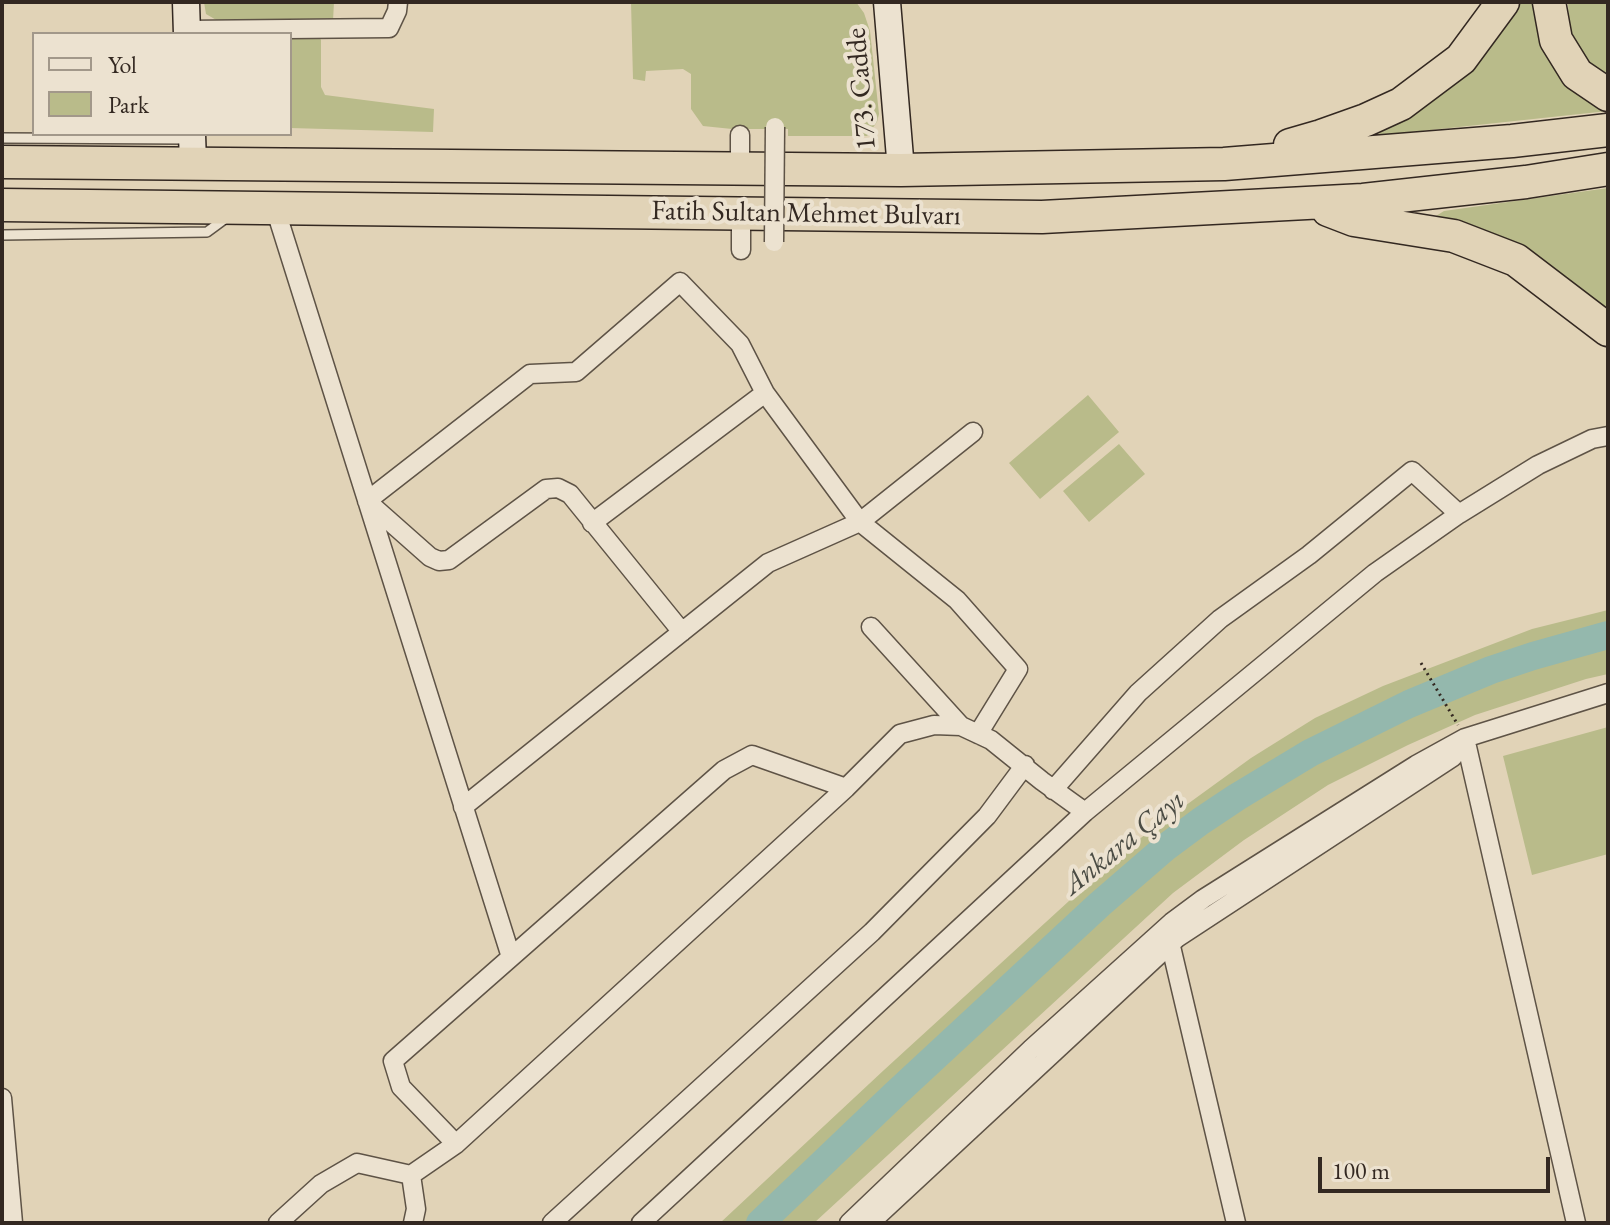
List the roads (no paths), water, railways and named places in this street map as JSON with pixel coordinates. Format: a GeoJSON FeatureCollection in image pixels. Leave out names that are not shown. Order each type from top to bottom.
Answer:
{"type":"FeatureCollection","features":[{"type":"Feature","properties":{"kind":"highway"},"geometry":{"type":"LineString","coordinates":[[1224,164],[1321,136],[1401,104],[1461,59],[1503,2]]}},
{"type":"Feature","properties":{"kind":"highway"},"geometry":{"type":"LineString","coordinates":[[1549,2],[1556,40],[1577,74],[1608,95]]}},
{"type":"Feature","properties":{"kind":"highway","name":"Fatih Sultan Mehmet Bulvarı"},"geometry":{"type":"LineString","coordinates":[[2,162],[193,146],[740,169],[901,170],[1224,164],[1512,141],[1608,130]]}},
{"type":"Feature","properties":{"kind":"highway","name":"Fatih Sultan Mehmet Bulvarı"},"geometry":{"type":"LineString","coordinates":[[2,205],[1042,217],[1363,200],[1526,182],[1608,169]]}},
{"type":"Feature","properties":{"kind":"highway"},"geometry":{"type":"LineString","coordinates":[[1310,203],[1354,220],[1454,236],[1516,260],[1608,330]]}},
{"type":"Feature","properties":{"kind":"street"},"geometry":{"type":"LineString","coordinates":[[186,2],[187,32],[389,28],[398,2]]}},
{"type":"Feature","properties":{"kind":"street","name":"173. Cadde"},"geometry":{"type":"LineString","coordinates":[[887,2],[901,170]]}},
{"type":"Feature","properties":{"kind":"street"},"geometry":{"type":"LineString","coordinates":[[774,242],[775,127]]}},
{"type":"Feature","properties":{"kind":"street"},"geometry":{"type":"LineString","coordinates":[[740,135],[740,169]]}},
{"type":"Feature","properties":{"kind":"street"},"geometry":{"type":"LineString","coordinates":[[275,208],[511,957]]}},
{"type":"Feature","properties":{"kind":"street"},"geometry":{"type":"LineString","coordinates":[[741,213],[741,250]]}},
{"type":"Feature","properties":{"kind":"street"},"geometry":{"type":"LineString","coordinates":[[367,501],[530,374],[576,372],[680,282],[740,344],[765,393],[860,522],[957,600],[1018,669],[970,730]]}},
{"type":"Feature","properties":{"kind":"street"},"geometry":{"type":"LineString","coordinates":[[592,523],[765,393]]}},
{"type":"Feature","properties":{"kind":"street"},"geometry":{"type":"LineString","coordinates":[[463,807],[768,563],[860,522],[973,432]]}},
{"type":"Feature","properties":{"kind":"street"},"geometry":{"type":"LineString","coordinates":[[641,1223],[1085,812],[1375,573],[1459,514],[1538,465],[1592,439],[1608,436]]}},
{"type":"Feature","properties":{"kind":"street"},"geometry":{"type":"LineString","coordinates":[[1053,790],[1138,693],[1220,619],[1309,555],[1412,471],[1459,514]]}},
{"type":"Feature","properties":{"kind":"street"},"geometry":{"type":"LineString","coordinates":[[367,501],[430,557],[439,561],[449,560],[546,489],[558,488],[570,494],[682,632]]}},
{"type":"Feature","properties":{"kind":"street"},"geometry":{"type":"LineString","coordinates":[[871,627],[970,730]]}},
{"type":"Feature","properties":{"kind":"street"},"geometry":{"type":"LineString","coordinates":[[1169,936],[1177,938],[1263,881],[1463,736],[1608,693]]}},
{"type":"Feature","properties":{"kind":"street"},"geometry":{"type":"LineString","coordinates":[[1463,736],[1608,706]]}},
{"type":"Feature","properties":{"kind":"street"},"geometry":{"type":"LineString","coordinates":[[278,1223],[321,1184],[357,1163],[411,1175],[456,1144],[846,788],[900,734],[934,725],[970,730],[991,740],[1085,812]]}},
{"type":"Feature","properties":{"kind":"street"},"geometry":{"type":"LineString","coordinates":[[1463,736],[1576,1223]]}},
{"type":"Feature","properties":{"kind":"street"},"geometry":{"type":"LineString","coordinates":[[456,1144],[401,1087],[393,1061],[724,770],[752,755],[846,788]]}},
{"type":"Feature","properties":{"kind":"street"},"geometry":{"type":"LineString","coordinates":[[552,1223],[872,932],[987,816],[1025,765]]}},
{"type":"Feature","properties":{"kind":"street"},"geometry":{"type":"LineString","coordinates":[[849,1223],[1031,1049],[1169,936]]}},
{"type":"Feature","properties":{"kind":"street"},"geometry":{"type":"LineString","coordinates":[[870,1223],[1169,936]]}},
{"type":"Feature","properties":{"kind":"street"},"geometry":{"type":"LineString","coordinates":[[1169,936],[1236,1223]]}},
{"type":"Feature","properties":{"kind":"street"},"geometry":{"type":"LineString","coordinates":[[2,1098],[13,1223]]}},
{"type":"Feature","properties":{"kind":"street"},"geometry":{"type":"LineString","coordinates":[[411,1175],[416,1209],[413,1223]]}},
{"type":"Feature","properties":{"kind":"lane"},"geometry":{"type":"LineString","coordinates":[[2,138],[193,146]]}},
{"type":"Feature","properties":{"kind":"lane"},"geometry":{"type":"LineString","coordinates":[[2,235],[207,232],[240,208]]}},
{"type":"Feature","properties":{"kind":"waterway","name":"Ankara Çayı"},"geometry":{"type":"LineString","coordinates":[[760,1223],[1100,904],[1201,821],[1310,753],[1409,704],[1491,670],[1608,635]]}}]}
